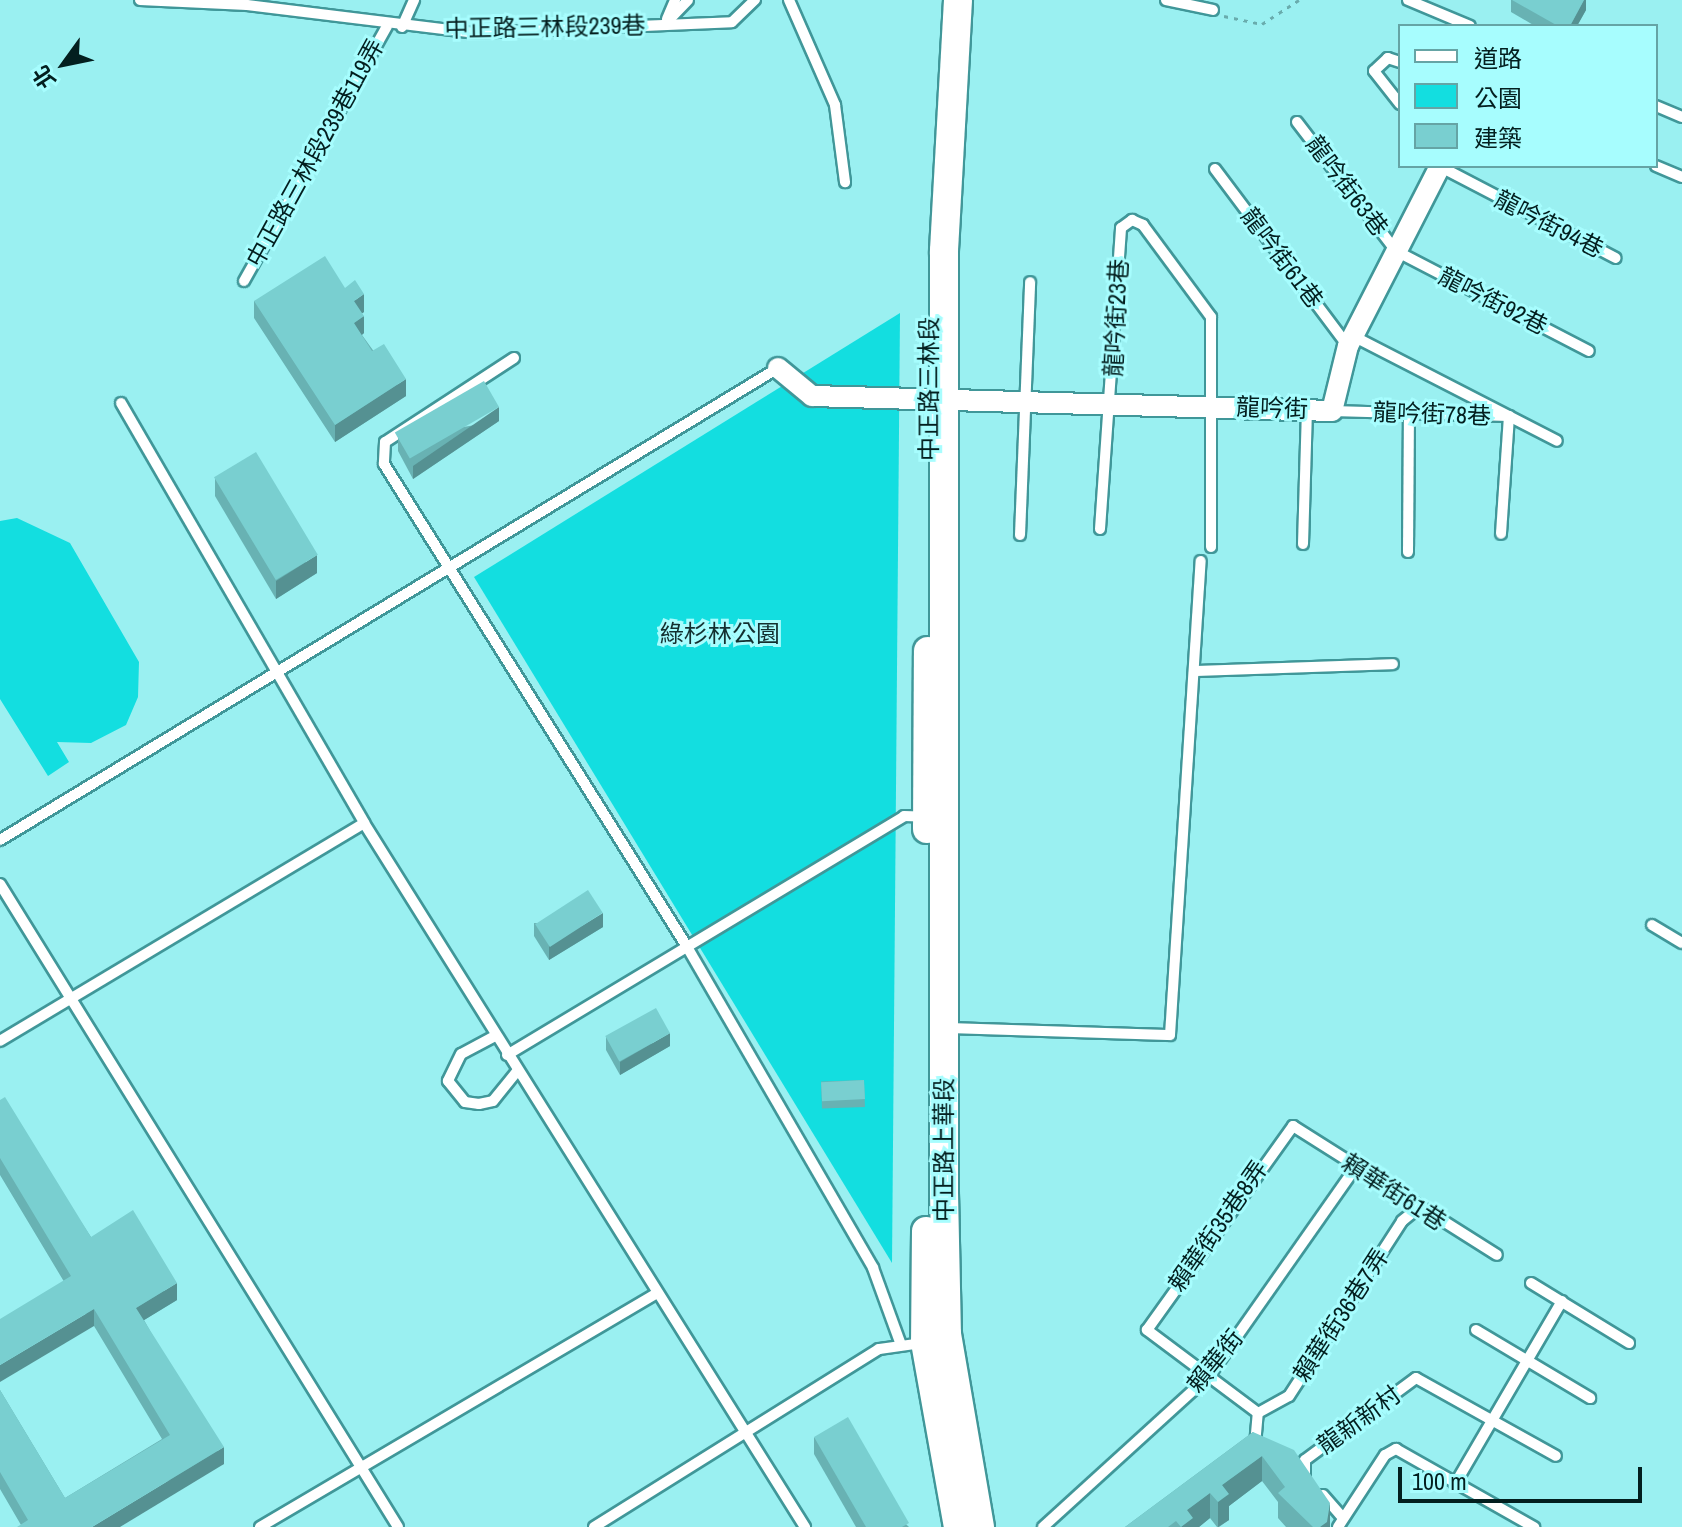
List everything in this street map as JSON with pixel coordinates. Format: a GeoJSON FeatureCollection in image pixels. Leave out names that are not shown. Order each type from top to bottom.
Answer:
{"type":"FeatureCollection","features":[{"type":"Feature","properties":{"kind":"main road","name":"中正路三林段"},"geometry":{"type":"LineString","coordinates":[[938,774],[936,402],[940,0]]}},
{"type":"Feature","properties":{"kind":"main road","name":"中正路三林段"},"geometry":{"type":"LineString","coordinates":[[936,402],[958,0]]}},
{"type":"Feature","properties":{"kind":"main road","name":"中正路上華段"},"geometry":{"type":"LineString","coordinates":[[938,774],[924,1340],[958,1527]]}},
{"type":"Feature","properties":{"kind":"main road","name":"中正路上華段"},"geometry":{"type":"LineString","coordinates":[[936,817],[944,1028],[924,1340],[980,1527]]}},
{"type":"Feature","properties":{"kind":"street","name":"龍吟街"},"geometry":{"type":"LineString","coordinates":[[778,368],[812,396],[1111,408],[1212,406],[1332,411],[1350,341],[1438,168]]}},
{"type":"Feature","properties":{"kind":"lane","name":"中正路三林段239巷"},"geometry":{"type":"LineString","coordinates":[[140,0],[247,5],[387,26],[474,33],[732,22],[755,0]]}},
{"type":"Feature","properties":{"kind":"lane"},"geometry":{"type":"LineString","coordinates":[[402,27],[414,0]]}},
{"type":"Feature","properties":{"kind":"lane"},"geometry":{"type":"LineString","coordinates":[[665,24],[675,0]]}},
{"type":"Feature","properties":{"kind":"lane","name":"中正路三林段239巷"},"geometry":{"type":"LineString","coordinates":[[665,24],[688,0]]}},
{"type":"Feature","properties":{"kind":"lane"},"geometry":{"type":"LineString","coordinates":[[789,0],[835,105],[845,182]]}},
{"type":"Feature","properties":{"kind":"lane"},"geometry":{"type":"LineString","coordinates":[[1166,0],[1213,10]]}},
{"type":"Feature","properties":{"kind":"lane"},"geometry":{"type":"LineString","coordinates":[[1408,0],[1465,24]]}},
{"type":"Feature","properties":{"kind":"lane","name":"中正路三林段239巷119弄"},"geometry":{"type":"LineString","coordinates":[[244,281],[387,26]]}},
{"type":"Feature","properties":{"kind":"lane"},"geometry":{"type":"LineString","coordinates":[[1398,61],[1388,58],[1374,71],[1398,101]]}},
{"type":"Feature","properties":{"kind":"lane"},"geometry":{"type":"LineString","coordinates":[[1658,107],[1682,117]]}},
{"type":"Feature","properties":{"kind":"lane","name":"龍吟街63巷"},"geometry":{"type":"LineString","coordinates":[[1297,122],[1396,251]]}},
{"type":"Feature","properties":{"kind":"lane"},"geometry":{"type":"LineString","coordinates":[[1658,167],[1682,177]]}},
{"type":"Feature","properties":{"kind":"lane","name":"龍吟街94巷"},"geometry":{"type":"LineString","coordinates":[[1443,168],[1616,258]]}},
{"type":"Feature","properties":{"kind":"lane","name":"龍吟街61巷"},"geometry":{"type":"LineString","coordinates":[[1215,169],[1350,341]]}},
{"type":"Feature","properties":{"kind":"lane","name":"龍吟街23巷"},"geometry":{"type":"LineString","coordinates":[[1100,529],[1111,408],[1121,228],[1132,220],[1143,225],[1211,317],[1212,406]]}},
{"type":"Feature","properties":{"kind":"lane","name":"龍吟街92巷"},"geometry":{"type":"LineString","coordinates":[[1396,251],[1589,351]]}},
{"type":"Feature","properties":{"kind":"lane"},"geometry":{"type":"LineString","coordinates":[[1020,535],[1030,282]]}},
{"type":"Feature","properties":{"kind":"lane"},"geometry":{"type":"LineString","coordinates":[[1350,341],[1557,441]]}},
{"type":"Feature","properties":{"kind":"lane"},"geometry":{"type":"LineString","coordinates":[[514,358],[385,442],[384,464],[686,945],[873,1268],[924,1340],[879,1349],[594,1527]]}},
{"type":"Feature","properties":{"kind":"lane"},"geometry":{"type":"LineString","coordinates":[[0,840],[778,368]]}},
{"type":"Feature","properties":{"kind":"lane"},"geometry":{"type":"LineString","coordinates":[[121,403],[281,671],[364,823],[744,1436],[805,1527]]}},
{"type":"Feature","properties":{"kind":"lane"},"geometry":{"type":"LineString","coordinates":[[1211,547],[1212,406]]}},
{"type":"Feature","properties":{"kind":"lane"},"geometry":{"type":"LineString","coordinates":[[1303,544],[1307,409]]}},
{"type":"Feature","properties":{"kind":"lane","name":"龍吟街78巷"},"geometry":{"type":"LineString","coordinates":[[1332,411],[1509,416],[1501,534]]}},
{"type":"Feature","properties":{"kind":"lane"},"geometry":{"type":"LineString","coordinates":[[1408,552],[1409,413]]}},
{"type":"Feature","properties":{"kind":"lane"},"geometry":{"type":"LineString","coordinates":[[944,1028],[1170,1035],[1201,561]]}},
{"type":"Feature","properties":{"kind":"lane"},"geometry":{"type":"LineString","coordinates":[[1194,671],[1393,664]]}},
{"type":"Feature","properties":{"kind":"lane"},"geometry":{"type":"LineString","coordinates":[[507,1055],[904,816],[936,817]]}},
{"type":"Feature","properties":{"kind":"lane"},"geometry":{"type":"LineString","coordinates":[[0,1041],[364,823]]}},
{"type":"Feature","properties":{"kind":"lane"},"geometry":{"type":"LineString","coordinates":[[0,884],[364,1467],[398,1527]]}},
{"type":"Feature","properties":{"kind":"lane"},"geometry":{"type":"LineString","coordinates":[[1652,925],[1682,943]]}},
{"type":"Feature","properties":{"kind":"lane"},"geometry":{"type":"LineString","coordinates":[[495,1036],[461,1054],[448,1081],[465,1102],[479,1104],[493,1101],[517,1071]]}},
{"type":"Feature","properties":{"kind":"lane","name":"賴華街61巷"},"geometry":{"type":"LineString","coordinates":[[1293,1126],[1417,1209],[1497,1255]]}},
{"type":"Feature","properties":{"kind":"lane","name":"賴華街35巷8弄"},"geometry":{"type":"LineString","coordinates":[[1209,1376],[1147,1330],[1293,1126]]}},
{"type":"Feature","properties":{"kind":"lane","name":"賴華街"},"geometry":{"type":"LineString","coordinates":[[1043,1527],[1209,1376],[1355,1168]]}},
{"type":"Feature","properties":{"kind":"lane","name":"賴華街36巷7弄"},"geometry":{"type":"LineString","coordinates":[[1258,1413],[1289,1396],[1402,1221],[1417,1209]]}},
{"type":"Feature","properties":{"kind":"lane"},"geometry":{"type":"LineString","coordinates":[[1531,1283],[1629,1343]]}},
{"type":"Feature","properties":{"kind":"lane"},"geometry":{"type":"LineString","coordinates":[[260,1527],[657,1293]]}},
{"type":"Feature","properties":{"kind":"lane"},"geometry":{"type":"LineString","coordinates":[[1455,1484],[1489,1421],[1562,1301]]}},
{"type":"Feature","properties":{"kind":"lane"},"geometry":{"type":"LineString","coordinates":[[1476,1330],[1590,1398]]}},
{"type":"Feature","properties":{"kind":"lane"},"geometry":{"type":"LineString","coordinates":[[1209,1376],[1258,1413],[1252,1437],[1259,1453],[1273,1459]]}},
{"type":"Feature","properties":{"kind":"lane","name":"龍新新村"},"geometry":{"type":"LineString","coordinates":[[1534,1527],[1396,1449],[1385,1455],[1340,1523],[1301,1470],[1305,1460],[1416,1378],[1556,1456]]}},
{"type":"Feature","properties":{"kind":"lane"},"geometry":{"type":"LineString","coordinates":[[1287,1464],[1301,1470]]}},
{"type":"Feature","properties":{"kind":"path"},"geometry":{"type":"LineString","coordinates":[[1213,10],[1239,24],[1262,24],[1299,0]]}},
{"type":"Feature","properties":{"kind":"green space","name":"綠杉林公園"},"geometry":{"type":"Polygon","coordinates":[[[900,313],[892,1263],[474,577],[900,313]]]}},
{"type":"Feature","properties":{"kind":"green space"},"geometry":{"type":"Polygon","coordinates":[[[17,518],[70,543],[139,662],[138,697],[126,725],[91,743],[57,742],[69,762],[48,776],[0,699],[0,521],[17,518]]]}},
{"type":"Feature","properties":{"kind":"building"},"geometry":{"type":"Polygon","coordinates":[[[1512,0],[1584,0],[1571,24],[1554,24],[1512,0]]]}},
{"type":"Feature","properties":{"kind":"building"},"geometry":{"type":"Polygon","coordinates":[[[325,256],[345,288],[355,280],[364,294],[354,301],[364,316],[354,323],[372,351],[384,344],[406,379],[335,425],[254,301],[325,256]]]}},
{"type":"Feature","properties":{"kind":"building"},"geometry":{"type":"Polygon","coordinates":[[[484,381],[499,407],[410,458],[395,432],[484,381]]]}},
{"type":"Feature","properties":{"kind":"building"},"geometry":{"type":"Polygon","coordinates":[[[256,452],[318,555],[276,580],[214,477],[256,452]]]}},
{"type":"Feature","properties":{"kind":"building"},"geometry":{"type":"Polygon","coordinates":[[[588,890],[603,913],[550,947],[535,924],[588,890]]]}},
{"type":"Feature","properties":{"kind":"building"},"geometry":{"type":"Polygon","coordinates":[[[656,1008],[670,1033],[619,1061],[605,1036],[656,1008]]]}},
{"type":"Feature","properties":{"kind":"building"},"geometry":{"type":"Polygon","coordinates":[[[864,1080],[865,1099],[822,1101],[821,1082],[864,1080]]]}},
{"type":"Feature","properties":{"kind":"building"},"geometry":{"type":"Polygon","coordinates":[[[5,1097],[91,1237],[133,1210],[177,1283],[136,1308],[224,1447],[92,1527],[17,1527],[28,1520],[0,1472],[0,1390],[65,1498],[170,1435],[94,1309],[0,1365],[0,1319],[71,1276],[0,1158],[0,1100],[5,1097]]]}},
{"type":"Feature","properties":{"kind":"building"},"geometry":{"type":"Polygon","coordinates":[[[848,1417],[909,1523],[902,1527],[866,1527],[814,1437],[848,1417]]]}},
{"type":"Feature","properties":{"kind":"building"},"geometry":{"type":"Polygon","coordinates":[[[1253,1432],[1294,1450],[1330,1503],[1327,1522],[1313,1527],[1278,1493],[1285,1487],[1262,1456],[1222,1485],[1229,1494],[1218,1502],[1210,1493],[1187,1510],[1193,1518],[1181,1527],[1176,1521],[1168,1527],[1125,1527],[1253,1432]]]}}]}
